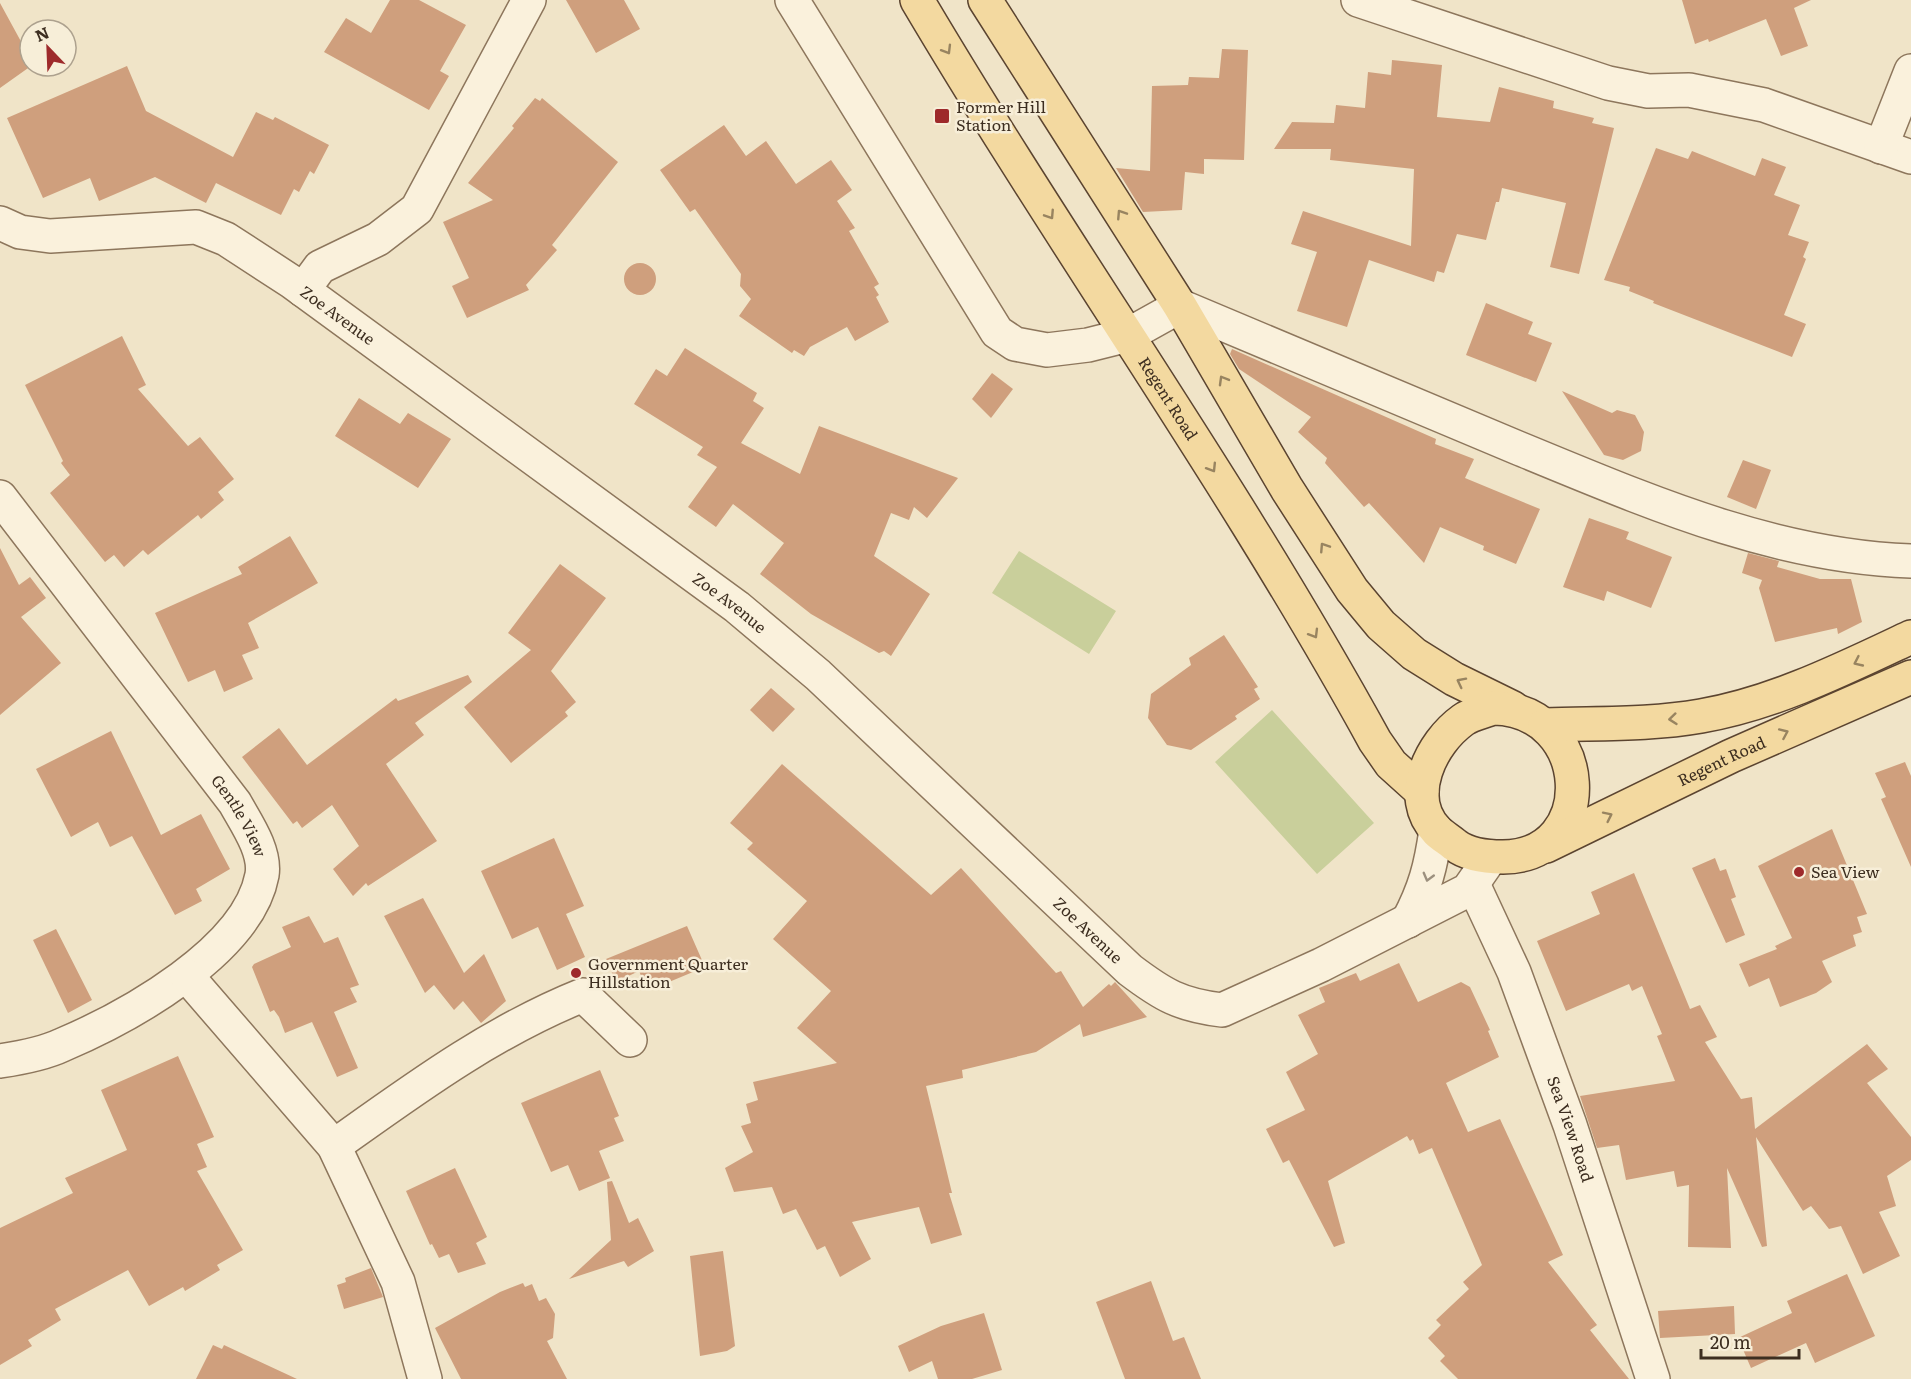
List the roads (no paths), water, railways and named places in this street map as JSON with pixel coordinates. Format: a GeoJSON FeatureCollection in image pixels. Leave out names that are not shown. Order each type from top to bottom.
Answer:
{"type":"FeatureCollection","features":[{"type":"Feature","properties":{"kind":"main road","name":"Regent Road"},"geometry":{"type":"LineString","coordinates":[[917,0],[984,113],[1242,515],[1375,741],[1391,764],[1422,792]]}},
{"type":"Feature","properties":{"kind":"main road"},"geometry":{"type":"LineString","coordinates":[[985,0],[1180,306],[1287,489],[1352,590],[1381,625],[1414,654],[1454,679],[1513,708],[1545,725],[1560,741],[1567,756],[1574,786],[1570,810],[1558,830],[1536,850],[1516,857],[1491,857],[1464,852],[1436,830],[1427,813],[1422,792],[1426,765],[1442,739],[1464,719],[1493,708],[1513,708]]}},
{"type":"Feature","properties":{"kind":"main road"},"geometry":{"type":"LineString","coordinates":[[1545,725],[1653,722],[1701,716],[1756,702],[1815,682],[1911,637]]}},
{"type":"Feature","properties":{"kind":"main road","name":"Regent Road"},"geometry":{"type":"LineString","coordinates":[[1536,850],[1731,756],[1911,677]]}},
{"type":"Feature","properties":{"kind":"street"},"geometry":{"type":"LineString","coordinates":[[303,290],[320,267],[378,239],[417,209],[529,0]]}},
{"type":"Feature","properties":{"kind":"street"},"geometry":{"type":"LineString","coordinates":[[792,0],[997,332],[1015,344],[1047,350],[1088,345],[1128,335],[1180,306],[1659,506],[1755,537],[1806,550],[1869,560],[1911,561]]}},
{"type":"Feature","properties":{"kind":"street"},"geometry":{"type":"LineString","coordinates":[[1358,0],[1608,83],[1648,91],[1689,90],[1764,105],[1911,158]]}},
{"type":"Feature","properties":{"kind":"street"},"geometry":{"type":"LineString","coordinates":[[1881,147],[1911,71]]}},
{"type":"Feature","properties":{"kind":"street","name":"Zoe Avenue"},"geometry":{"type":"LineString","coordinates":[[0,223],[20,232],[50,236],[195,227],[226,239],[303,290],[737,607],[818,675],[1130,970],[1161,992],[1192,1006],[1222,1010],[1321,965],[1468,890],[1491,857]]}},
{"type":"Feature","properties":{"kind":"street","name":"Gentle View"},"geometry":{"type":"LineString","coordinates":[[0,497],[235,803],[258,849],[262,874],[248,914],[222,945],[187,976],[62,1046],[0,1061]]}},
{"type":"Feature","properties":{"kind":"street"},"geometry":{"type":"LineString","coordinates":[[1408,921],[1424,892],[1432,861],[1436,830]]}},
{"type":"Feature","properties":{"kind":"street","name":"Sea View Road"},"geometry":{"type":"LineString","coordinates":[[1473,884],[1514,972],[1562,1103],[1653,1379]]}},
{"type":"Feature","properties":{"kind":"street"},"geometry":{"type":"LineString","coordinates":[[187,976],[334,1146],[398,1282],[425,1379]]}},
{"type":"Feature","properties":{"kind":"street"},"geometry":{"type":"LineString","coordinates":[[334,1146],[459,1057],[537,1013],[583,995],[630,1040]]}},
{"type":"Feature","properties":{"kind":"place","name":"Former Hill Station"},"geometry":{"type":"Point","coordinates":[942,116]}},
{"type":"Feature","properties":{"kind":"place","name":"Sea View"},"geometry":{"type":"Point","coordinates":[1799,872]}},
{"type":"Feature","properties":{"kind":"place","name":"Government Quarter Hillstation"},"geometry":{"type":"Point","coordinates":[576,973]}}]}
